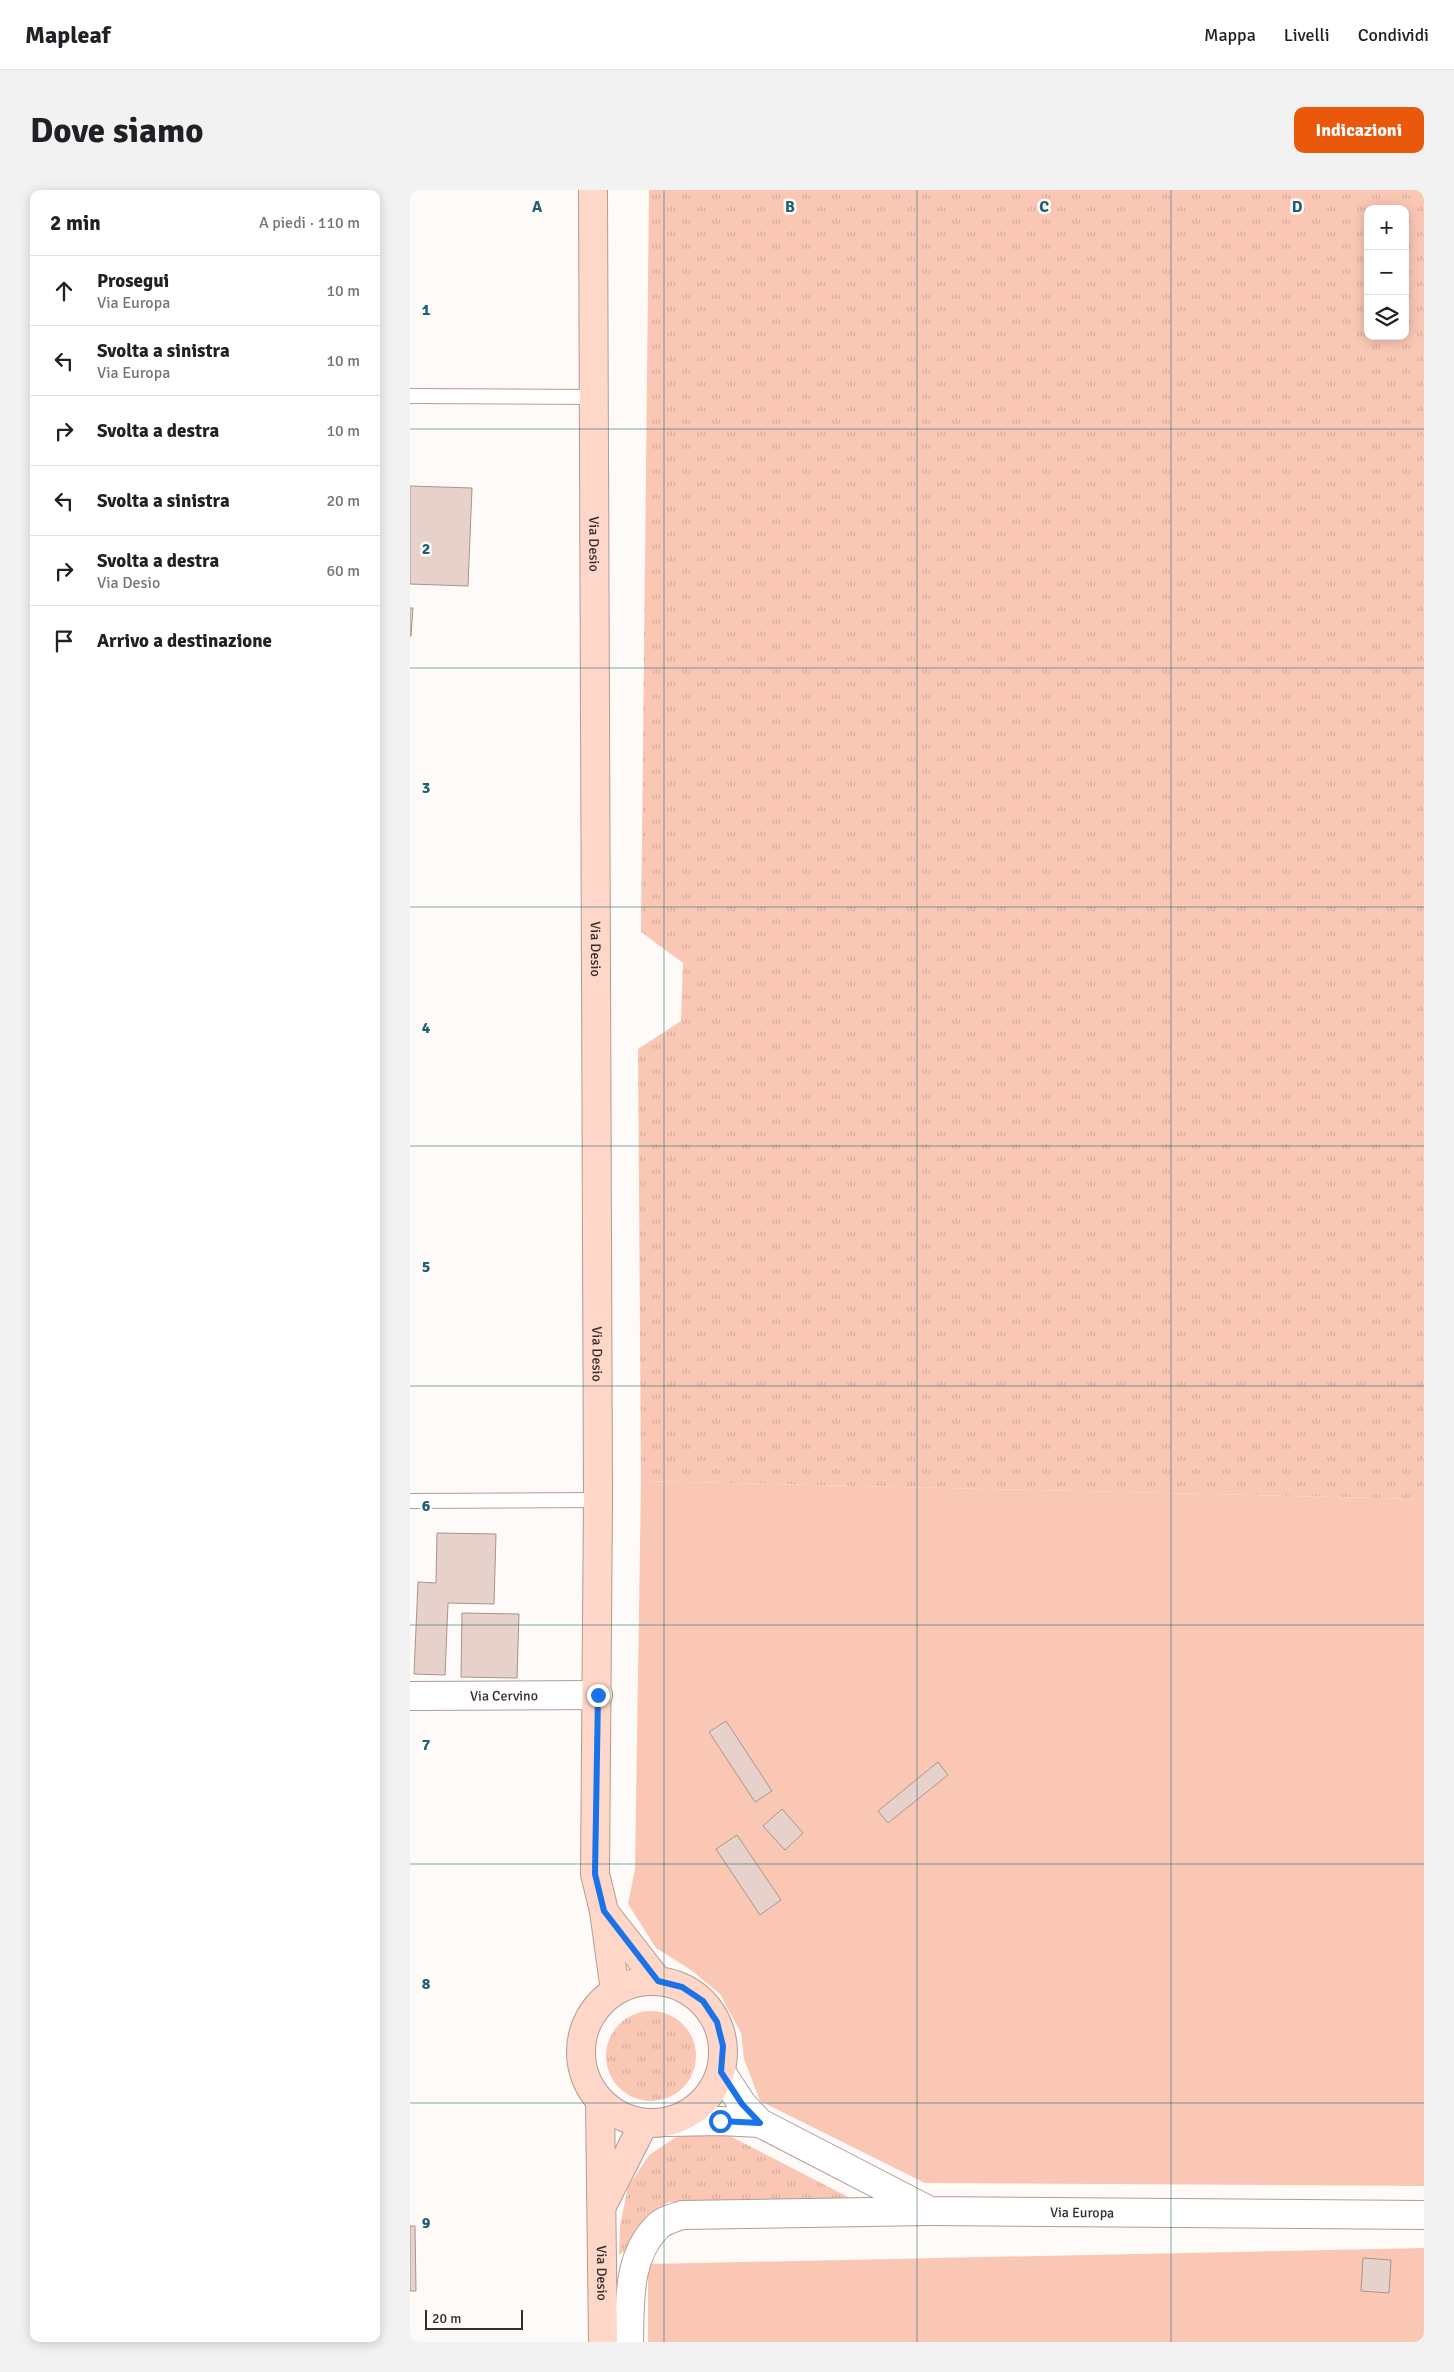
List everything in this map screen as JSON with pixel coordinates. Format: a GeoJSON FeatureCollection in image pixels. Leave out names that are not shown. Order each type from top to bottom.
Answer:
{"type":"FeatureCollection","features":[{"type":"Feature","properties":{"kind":"street","name":"Via Desio"},"geometry":{"type":"LineString","coordinates":[[593,190],[598,1500],[598,1695],[595,1874],[604,1911],[615,1991]]}},
{"type":"Feature","properties":{"kind":"street","name":"Via Cervino"},"geometry":{"type":"LineString","coordinates":[[410,1696],[598,1695]]}},
{"type":"Feature","properties":{"kind":"street","name":"Via Desio"},"geometry":{"type":"LineString","coordinates":[[604,1911],[658,1981]]}},
{"type":"Feature","properties":{"kind":"street"},"geometry":{"type":"LineString","coordinates":[[658,1981],[682,1987],[703,2001],[717,2022],[723,2046],[721,2072],[710,2094],[691,2112],[656,2122],[620,2116],[600,2101],[586,2080],[581,2055],[584,2030],[596,2008],[615,1991],[636,1982],[658,1981]]}},
{"type":"Feature","properties":{"kind":"street","name":"Via Europa"},"geometry":{"type":"LineString","coordinates":[[721,2072],[742,2104],[760,2123],[930,2211],[1424,2215]]}},
{"type":"Feature","properties":{"kind":"street","name":"Via Desio"},"geometry":{"type":"LineString","coordinates":[[600,2101],[602,2342]]}},
{"type":"Feature","properties":{"kind":"street","name":"Via Europa"},"geometry":{"type":"LineString","coordinates":[[656,2122],[720,2121],[760,2123]]}},
{"type":"Feature","properties":{"kind":"street","name":"Via Desio"},"geometry":{"type":"LineString","coordinates":[[602,2206],[656,2122]]}},
{"type":"Feature","properties":{"kind":"street"},"geometry":{"type":"LineString","coordinates":[[629,2342],[632,2283],[640,2249],[658,2225],[682,2216],[930,2211]]}},
{"type":"Feature","properties":{"kind":"lane"},"geometry":{"type":"LineString","coordinates":[[410,396],[593,397]]}},
{"type":"Feature","properties":{"kind":"lane"},"geometry":{"type":"LineString","coordinates":[[410,1501],[598,1500]]}},
{"type":"Feature","properties":{"kind":"green space"},"geometry":{"type":"Polygon","coordinates":[[[649,190],[1424,190],[1424,1499],[641,1481],[638,1049],[681,1021],[683,963],[641,932],[649,190]]]}},
{"type":"Feature","properties":{"kind":"green space"},"geometry":{"type":"Polygon","coordinates":[[[641,1481],[1424,1499],[1424,2186],[925,2183],[760,2101],[744,2059],[741,2033],[720,1994],[691,1970],[656,1948],[628,1904],[635,1869],[641,1481]]]}},
{"type":"Feature","properties":{"kind":"green space"},"geometry":{"type":"Polygon","coordinates":[[[651,2011],[668,2014],[683,2024],[693,2039],[696,2056],[693,2073],[683,2088],[668,2098],[651,2101],[634,2098],[619,2088],[609,2073],[606,2056],[609,2039],[619,2024],[634,2014],[651,2011]]]}},
{"type":"Feature","properties":{"kind":"green space"},"geometry":{"type":"Polygon","coordinates":[[[728,2135],[856,2201],[669,2202],[647,2215],[625,2251],[619,2255],[620,2225],[628,2187],[649,2155],[678,2136],[728,2135]]]}},
{"type":"Feature","properties":{"kind":"green space"},"geometry":{"type":"Polygon","coordinates":[[[1424,2248],[1424,2342],[648,2342],[648,2264],[1424,2248]]]}},
{"type":"Feature","properties":{"kind":"building"},"geometry":{"type":"Polygon","coordinates":[[[410,486],[472,488],[468,586],[410,584],[410,486]]]}},
{"type":"Feature","properties":{"kind":"building"},"geometry":{"type":"Polygon","coordinates":[[[410,608],[413,608],[411,636],[410,636],[410,608]]]}},
{"type":"Feature","properties":{"kind":"building"},"geometry":{"type":"Polygon","coordinates":[[[437,1533],[496,1534],[494,1604],[448,1603],[445,1675],[414,1674],[418,1582],[436,1583],[437,1533]]]}},
{"type":"Feature","properties":{"kind":"building"},"geometry":{"type":"Polygon","coordinates":[[[462,1613],[519,1614],[517,1678],[461,1677],[462,1613]]]}},
{"type":"Feature","properties":{"kind":"building"},"geometry":{"type":"Polygon","coordinates":[[[726,1721],[772,1791],[755,1802],[709,1732],[726,1721]]]}},
{"type":"Feature","properties":{"kind":"building"},"geometry":{"type":"Polygon","coordinates":[[[938,1762],[948,1775],[888,1823],[878,1811],[938,1762]]]}},
{"type":"Feature","properties":{"kind":"building"},"geometry":{"type":"Polygon","coordinates":[[[782,1809],[803,1833],[785,1850],[763,1826],[782,1809]]]}},
{"type":"Feature","properties":{"kind":"building"},"geometry":{"type":"Polygon","coordinates":[[[737,1835],[781,1900],[760,1915],[716,1849],[737,1835]]]}},
{"type":"Feature","properties":{"kind":"building"},"geometry":{"type":"Polygon","coordinates":[[[410,2226],[415,2226],[416,2291],[410,2291],[410,2226]]]}},
{"type":"Feature","properties":{"kind":"building"},"geometry":{"type":"Polygon","coordinates":[[[1363,2258],[1391,2260],[1389,2293],[1361,2291],[1363,2258]]]}},
{"type":"Feature","properties":{"kind":"route"},"geometry":{"type":"LineString","coordinates":[[598,1695],[595,1874],[604,1911],[658,1981],[682,1987],[703,2001],[717,2022],[723,2046],[721,2072],[742,2104],[760,2123],[720,2121]]}}]}
